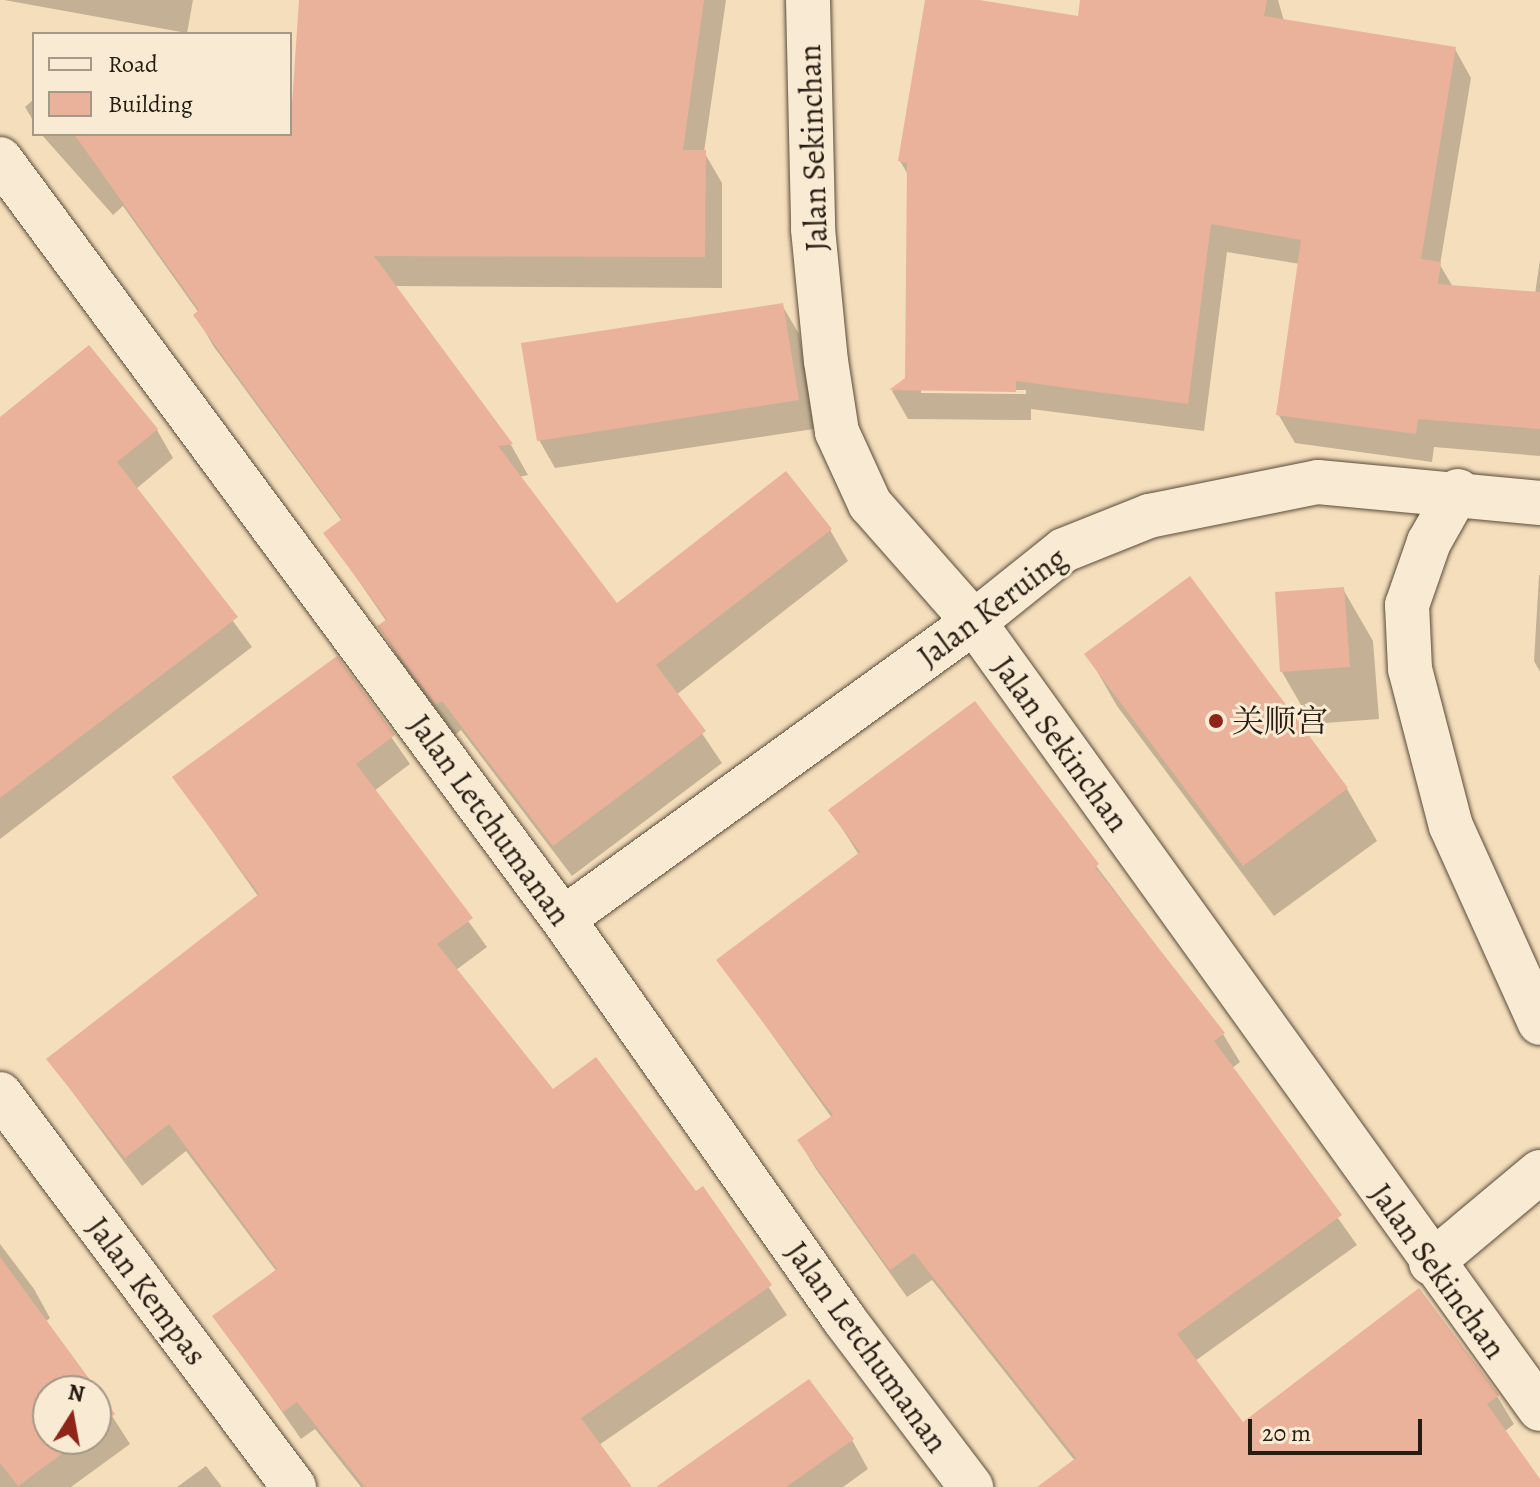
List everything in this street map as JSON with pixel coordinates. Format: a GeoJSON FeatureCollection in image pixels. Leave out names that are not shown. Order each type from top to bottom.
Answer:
{"type":"FeatureCollection","features":[{"type":"Feature","properties":{"kind":"street","name":"Jalan Sekinchan"},"geometry":{"type":"LineString","coordinates":[[808,0],[813,229],[837,432],[870,504],[974,622],[1431,1263],[1540,1409]]}},
{"type":"Feature","properties":{"kind":"street","name":"Jalan Letchumanan"},"geometry":{"type":"LineString","coordinates":[[0,159],[563,919],[955,1482]]}},
{"type":"Feature","properties":{"kind":"street","name":"Jalan Keruing"},"geometry":{"type":"LineString","coordinates":[[563,919],[974,622],[1064,550],[1149,516],[1318,482],[1458,491],[1540,503]]}},
{"type":"Feature","properties":{"kind":"street"},"geometry":{"type":"LineString","coordinates":[[1458,491],[1429,542],[1407,605],[1410,669],[1451,826],[1540,1023]]}},
{"type":"Feature","properties":{"kind":"street","name":"Jalan Kempas"},"geometry":{"type":"LineString","coordinates":[[0,1094],[294,1487]]}},
{"type":"Feature","properties":{"kind":"street"},"geometry":{"type":"LineString","coordinates":[[1431,1263],[1540,1172]]}},
{"type":"Feature","properties":{"kind":"building"},"geometry":{"type":"Polygon","coordinates":[[[299,0],[704,0],[683,150],[706,150],[705,257],[374,256],[513,444],[498,446],[617,603],[786,471],[832,529],[656,665],[706,731],[553,846],[442,701],[436,705],[377,626],[387,619],[323,533],[342,519],[193,315],[199,310],[75,136],[292,136],[299,0]]]}},
{"type":"Feature","properties":{"kind":"building"},"geometry":{"type":"Polygon","coordinates":[[[925,0],[979,0],[1078,16],[1080,0],[1267,0],[1264,16],[1456,47],[1421,259],[1441,262],[1438,284],[1540,292],[1540,429],[1418,419],[1416,434],[1276,415],[1301,240],[1211,224],[1188,404],[1016,381],[1016,392],[889,390],[905,378],[907,163],[898,161],[925,0]]]}},
{"type":"Feature","properties":{"kind":"building"},"geometry":{"type":"Polygon","coordinates":[[[783,303],[799,400],[537,441],[521,343],[783,303]]]}},
{"type":"Feature","properties":{"kind":"building"},"geometry":{"type":"Polygon","coordinates":[[[89,345],[158,429],[117,462],[238,617],[0,798],[0,417],[89,345]]]}},
{"type":"Feature","properties":{"kind":"building","name":"关顺宫"},"geometry":{"type":"Polygon","coordinates":[[[1190,576],[1348,788],[1243,866],[1084,654],[1190,576]]]}},
{"type":"Feature","properties":{"kind":"building"},"geometry":{"type":"Polygon","coordinates":[[[1344,587],[1350,667],[1280,672],[1275,592],[1344,587]]]}},
{"type":"Feature","properties":{"kind":"building"},"geometry":{"type":"Polygon","coordinates":[[[337,656],[395,735],[356,764],[473,918],[437,944],[553,1089],[596,1057],[696,1191],[703,1186],[772,1285],[581,1418],[632,1487],[365,1487],[297,1402],[283,1412],[212,1316],[277,1269],[169,1124],[125,1158],[46,1059],[259,894],[172,777],[337,656]]]}},
{"type":"Feature","properties":{"kind":"building"},"geometry":{"type":"Polygon","coordinates":[[[975,701],[1099,864],[1095,867],[1225,1033],[1214,1041],[1342,1215],[1177,1334],[1243,1422],[1419,1288],[1499,1395],[1487,1404],[1540,1479],[1540,1487],[1037,1487],[1076,1458],[914,1253],[890,1270],[797,1140],[833,1115],[716,960],[860,852],[828,810],[975,701]]]}},
{"type":"Feature","properties":{"kind":"building"},"geometry":{"type":"Polygon","coordinates":[[[0,1257],[86,1375],[32,1375],[32,1455],[60,1455],[18,1486],[0,1463],[0,1257]]]}},
{"type":"Feature","properties":{"kind":"building"},"geometry":{"type":"Polygon","coordinates":[[[809,1379],[854,1439],[786,1487],[656,1487],[809,1379]]]}},
{"type":"Feature","properties":{"kind":"place","name":"关顺宫"},"geometry":{"type":"Point","coordinates":[1216,721]}}]}
